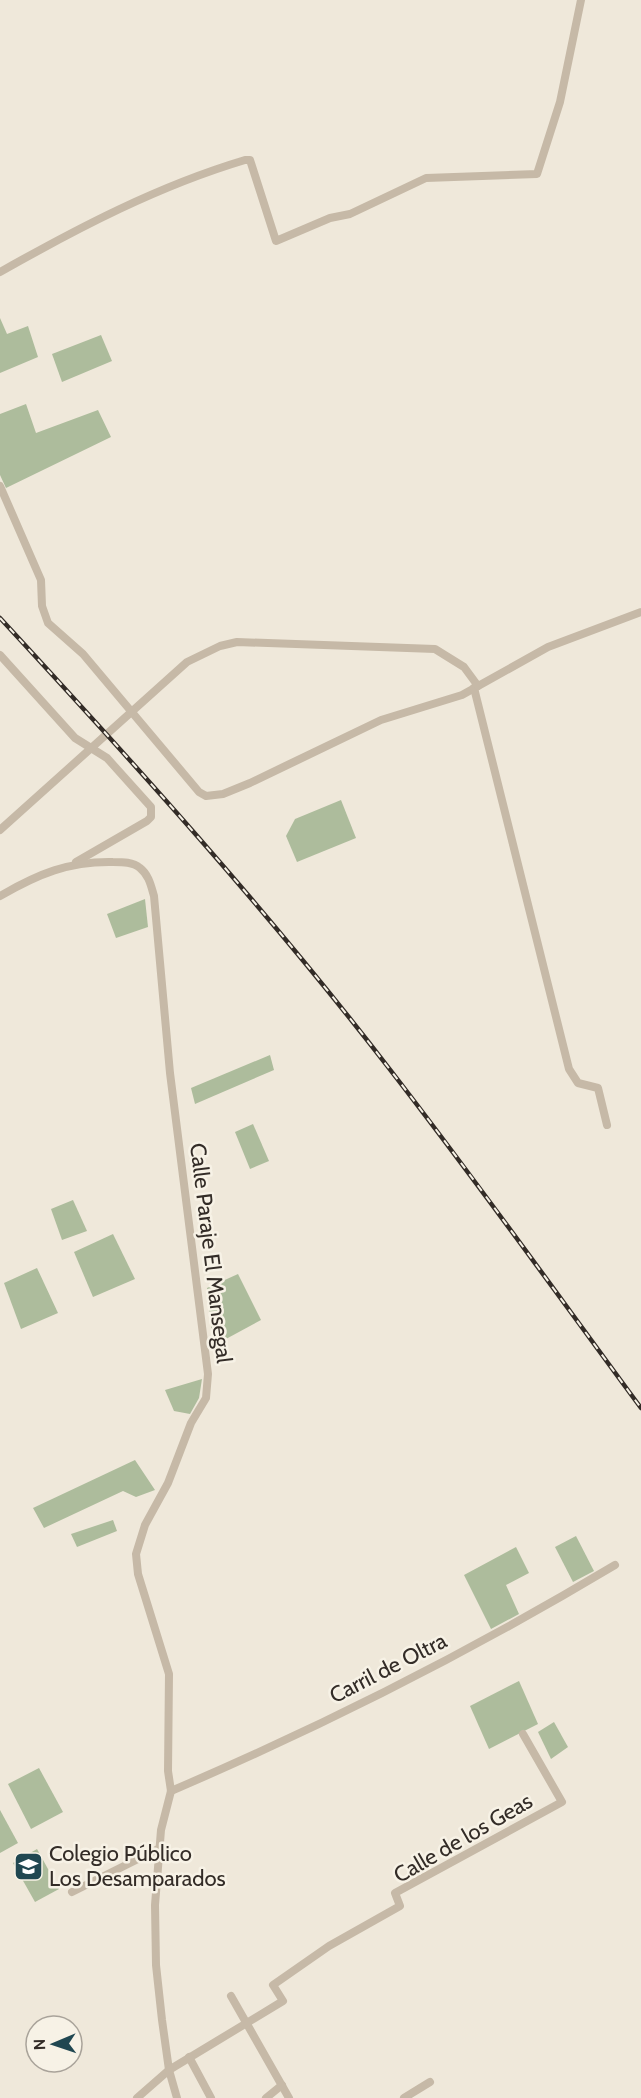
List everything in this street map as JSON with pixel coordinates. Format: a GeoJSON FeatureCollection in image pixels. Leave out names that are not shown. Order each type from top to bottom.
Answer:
{"type":"FeatureCollection","features":[{"type":"Feature","properties":{"kind":"street"},"geometry":{"type":"LineString","coordinates":[[0,272],[140,199],[194,176],[245,160],[250,160],[276,241],[330,218],[350,214],[426,178],[537,174],[560,102],[581,0]]}},
{"type":"Feature","properties":{"kind":"street"},"geometry":{"type":"LineString","coordinates":[[0,486],[41,580],[42,606],[48,623],[83,654],[160,747],[199,792],[206,796],[223,794],[250,783],[381,720],[450,699],[548,647],[641,612]]}},
{"type":"Feature","properties":{"kind":"street"},"geometry":{"type":"LineString","coordinates":[[0,830],[187,662],[220,646],[237,642],[435,649],[464,667],[476,687],[569,1069],[578,1083],[598,1088],[607,1125]]}},
{"type":"Feature","properties":{"kind":"street"},"geometry":{"type":"LineString","coordinates":[[0,656],[75,738],[107,758],[151,807],[151,817],[147,821],[73,864],[54,869],[0,897]]}},
{"type":"Feature","properties":{"kind":"street","name":"Calle Paraje El Mansegal"},"geometry":{"type":"LineString","coordinates":[[73,864],[128,862],[139,867],[146,874],[154,897],[170,1073],[208,1374],[206,1398],[191,1423],[168,1483],[146,1525],[136,1554],[138,1574],[169,1674],[168,1771],[171,1791],[161,1830],[155,1905],[156,1965],[169,2070],[177,2098]]}},
{"type":"Feature","properties":{"kind":"street","name":"Carril de Oltra"},"geometry":{"type":"LineString","coordinates":[[171,1791],[346,1710],[560,1598],[615,1565]]}},
{"type":"Feature","properties":{"kind":"street","name":"Calle de los Geas"},"geometry":{"type":"LineString","coordinates":[[137,2098],[169,2070],[283,2001],[273,1985],[329,1946],[400,1906],[395,1893],[562,1802],[523,1734]]}},
{"type":"Feature","properties":{"kind":"street"},"geometry":{"type":"LineString","coordinates":[[72,1892],[160,1848]]}},
{"type":"Feature","properties":{"kind":"street"},"geometry":{"type":"LineString","coordinates":[[231,1996],[290,2098]]}},
{"type":"Feature","properties":{"kind":"street"},"geometry":{"type":"LineString","coordinates":[[189,2057],[211,2098]]}},
{"type":"Feature","properties":{"kind":"street"},"geometry":{"type":"LineString","coordinates":[[404,2098],[430,2082]]}},
{"type":"Feature","properties":{"kind":"street"},"geometry":{"type":"LineString","coordinates":[[266,2098],[282,2085]]}},
{"type":"Feature","properties":{"kind":"green space"},"geometry":{"type":"Polygon","coordinates":[[[0,318],[7,334],[28,326],[38,357],[0,373],[0,318]]]}},
{"type":"Feature","properties":{"kind":"green space"},"geometry":{"type":"Polygon","coordinates":[[[101,335],[112,361],[62,382],[52,354],[101,335]]]}},
{"type":"Feature","properties":{"kind":"green space"},"geometry":{"type":"Polygon","coordinates":[[[26,404],[36,433],[98,410],[111,437],[6,488],[0,475],[0,414],[26,404]]]}},
{"type":"Feature","properties":{"kind":"green space"},"geometry":{"type":"Polygon","coordinates":[[[341,800],[356,838],[297,862],[286,836],[295,819],[341,800]]]}},
{"type":"Feature","properties":{"kind":"green space"},"geometry":{"type":"Polygon","coordinates":[[[145,899],[148,927],[116,938],[107,914],[145,899]]]}},
{"type":"Feature","properties":{"kind":"green space"},"geometry":{"type":"Polygon","coordinates":[[[270,1055],[274,1070],[195,1104],[191,1088],[270,1055]]]}},
{"type":"Feature","properties":{"kind":"green space"},"geometry":{"type":"Polygon","coordinates":[[[253,1124],[269,1161],[250,1169],[235,1132],[253,1124]]]}},
{"type":"Feature","properties":{"kind":"green space"},"geometry":{"type":"Polygon","coordinates":[[[73,1200],[87,1231],[62,1240],[51,1209],[73,1200]]]}},
{"type":"Feature","properties":{"kind":"green space"},"geometry":{"type":"Polygon","coordinates":[[[113,1234],[135,1279],[93,1297],[74,1252],[113,1234]]]}},
{"type":"Feature","properties":{"kind":"green space"},"geometry":{"type":"Polygon","coordinates":[[[37,1268],[58,1313],[21,1329],[4,1283],[37,1268]]]}},
{"type":"Feature","properties":{"kind":"green space"},"geometry":{"type":"Polygon","coordinates":[[[238,1274],[261,1320],[213,1346],[207,1288],[238,1274]]]}},
{"type":"Feature","properties":{"kind":"green space"},"geometry":{"type":"Polygon","coordinates":[[[202,1379],[199,1398],[190,1414],[174,1411],[165,1390],[202,1379]]]}},
{"type":"Feature","properties":{"kind":"green space"},"geometry":{"type":"Polygon","coordinates":[[[135,1460],[155,1490],[136,1497],[123,1491],[44,1528],[33,1508],[135,1460]]]}},
{"type":"Feature","properties":{"kind":"green space"},"geometry":{"type":"Polygon","coordinates":[[[113,1520],[117,1531],[77,1547],[71,1534],[113,1520]]]}},
{"type":"Feature","properties":{"kind":"green space"},"geometry":{"type":"Polygon","coordinates":[[[576,1536],[594,1571],[573,1582],[555,1547],[576,1536]]]}},
{"type":"Feature","properties":{"kind":"green space"},"geometry":{"type":"Polygon","coordinates":[[[516,1547],[529,1573],[506,1585],[519,1614],[491,1629],[464,1575],[516,1547]]]}},
{"type":"Feature","properties":{"kind":"green space"},"geometry":{"type":"Polygon","coordinates":[[[519,1681],[538,1724],[489,1749],[470,1706],[519,1681]]]}},
{"type":"Feature","properties":{"kind":"green space"},"geometry":{"type":"Polygon","coordinates":[[[554,1722],[568,1747],[551,1759],[538,1732],[554,1722]]]}},
{"type":"Feature","properties":{"kind":"green space"},"geometry":{"type":"Polygon","coordinates":[[[39,1768],[63,1812],[31,1829],[8,1784],[39,1768]]]}},
{"type":"Feature","properties":{"kind":"green space"},"geometry":{"type":"Polygon","coordinates":[[[0,1810],[18,1843],[0,1853],[0,1810]]]}},
{"type":"Feature","properties":{"kind":"green space"},"geometry":{"type":"Polygon","coordinates":[[[37,1849],[59,1889],[35,1902],[13,1863],[37,1849]]]}},
{"type":"Feature","properties":{"kind":"railway"},"geometry":{"type":"LineString","coordinates":[[0,618],[199,838],[295,951],[388,1067],[641,1408]]}},
{"type":"Feature","properties":{"kind":"place","name":"Colegio Público Los Desamparados"},"geometry":{"type":"Point","coordinates":[28,1866]}}]}
